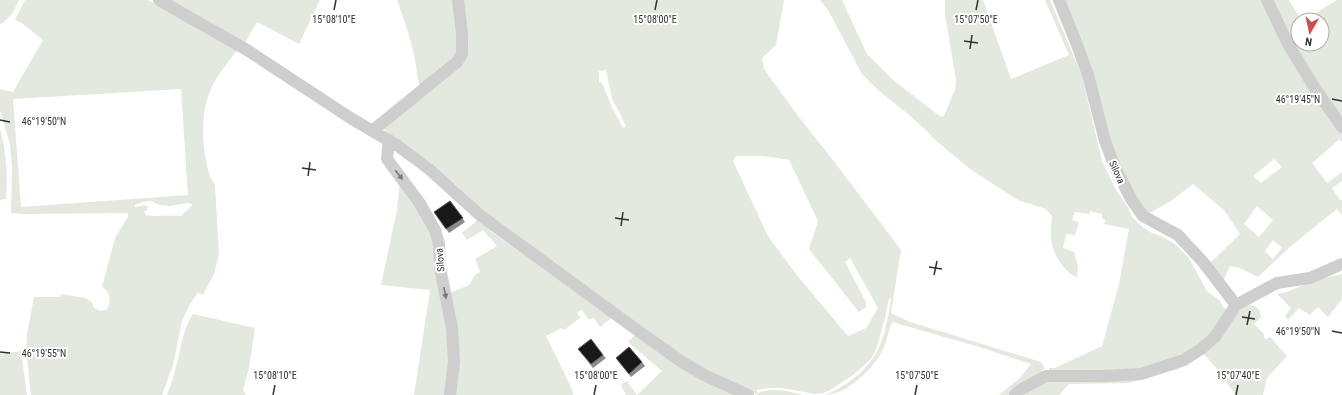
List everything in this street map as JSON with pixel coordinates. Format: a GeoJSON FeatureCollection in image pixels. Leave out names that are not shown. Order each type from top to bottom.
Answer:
{"type":"FeatureCollection","features":[{"type":"Feature","properties":{"kind":"street"},"geometry":{"type":"LineString","coordinates":[[159,0],[248,50],[345,114],[398,146],[429,169],[482,216],[637,330],[693,368],[748,395]]}},
{"type":"Feature","properties":{"kind":"street"},"geometry":{"type":"LineString","coordinates":[[372,131],[457,62],[462,54],[462,34],[458,0]]}},
{"type":"Feature","properties":{"kind":"street","name":"Silova"},"geometry":{"type":"LineString","coordinates":[[1059,0],[1078,45],[1088,75],[1105,141],[1114,166],[1131,199],[1143,216],[1178,235],[1203,262],[1236,305]]}},
{"type":"Feature","properties":{"kind":"street"},"geometry":{"type":"LineString","coordinates":[[1267,0],[1288,44],[1316,90],[1342,126]]}},
{"type":"Feature","properties":{"kind":"street","name":"Silova"},"geometry":{"type":"LineString","coordinates":[[389,140],[387,159],[419,202],[435,230],[439,244],[440,268],[452,328],[454,362],[450,395]]}},
{"type":"Feature","properties":{"kind":"street"},"geometry":{"type":"LineString","coordinates":[[1015,395],[1020,390],[1046,376],[1104,376],[1141,374],[1184,360],[1201,349],[1214,337],[1236,305],[1277,283],[1310,278],[1342,264]]}},
{"type":"Feature","properties":{"kind":"shaded area"},"geometry":{"type":"Polygon","coordinates":[[[0,0],[19,0],[10,17],[0,24],[0,0]]]}},
{"type":"Feature","properties":{"kind":"shaded area"},"geometry":{"type":"Polygon","coordinates":[[[25,0],[148,0],[238,49],[221,71],[210,90],[204,113],[204,150],[209,174],[215,185],[219,255],[214,274],[203,295],[198,293],[190,304],[182,321],[173,365],[162,395],[31,395],[26,349],[27,334],[34,297],[60,297],[61,294],[85,298],[92,302],[94,308],[100,311],[106,310],[110,297],[107,291],[102,287],[115,238],[128,217],[128,213],[11,213],[12,168],[10,144],[0,110],[0,89],[13,92],[43,40],[22,23],[15,20],[25,0]],[[181,89],[13,99],[21,207],[188,195],[181,89]],[[146,201],[135,205],[135,207],[145,205],[148,207],[144,212],[146,215],[154,216],[181,216],[191,207],[192,204],[188,203],[170,206],[146,201]]]}},
{"type":"Feature","properties":{"kind":"shaded area"},"geometry":{"type":"Polygon","coordinates":[[[168,0],[320,0],[299,44],[257,22],[245,43],[168,0]]]}},
{"type":"Feature","properties":{"kind":"shaded area"},"geometry":{"type":"Polygon","coordinates":[[[397,0],[457,0],[460,50],[421,90],[407,30],[397,0]]]}},
{"type":"Feature","properties":{"kind":"shaded area"},"geometry":{"type":"Polygon","coordinates":[[[462,0],[784,0],[776,45],[762,58],[764,69],[798,116],[901,250],[891,313],[910,322],[1041,362],[1045,368],[1010,395],[999,395],[1020,378],[1031,364],[976,346],[892,322],[882,351],[870,368],[848,387],[832,394],[824,395],[849,382],[868,365],[875,355],[884,335],[891,299],[889,298],[877,347],[871,359],[853,375],[824,393],[815,394],[782,388],[768,388],[756,390],[758,393],[775,390],[803,395],[758,395],[704,369],[681,356],[485,213],[430,162],[386,133],[384,128],[456,67],[462,0]],[[606,70],[599,71],[599,82],[602,83],[623,128],[626,127],[612,99],[606,70]],[[736,156],[733,161],[768,236],[796,274],[848,336],[866,328],[878,308],[850,258],[845,262],[866,302],[866,307],[859,312],[809,249],[818,221],[789,160],[763,156],[736,156]]]}},
{"type":"Feature","properties":{"kind":"shaded area"},"geometry":{"type":"Polygon","coordinates":[[[820,0],[842,0],[867,54],[893,80],[941,117],[944,116],[955,90],[956,79],[945,15],[945,0],[983,0],[1011,79],[1069,55],[1045,0],[1050,0],[1082,76],[1102,161],[1115,188],[1129,209],[1132,217],[1140,225],[1152,233],[1175,244],[1188,257],[1207,291],[1219,300],[1224,308],[1231,311],[1222,323],[1191,354],[1148,371],[1049,371],[1049,368],[1055,368],[1102,346],[1119,284],[1129,229],[1104,224],[1105,220],[1102,218],[1102,214],[1090,211],[1089,214],[1075,212],[1072,220],[1079,222],[1075,235],[1066,234],[1063,248],[1074,252],[1078,267],[1077,277],[1068,272],[1061,264],[1053,249],[1051,238],[1052,216],[1046,209],[1018,200],[970,169],[933,138],[908,114],[879,91],[862,74],[828,10],[820,0]]]}},
{"type":"Feature","properties":{"kind":"shaded area"},"geometry":{"type":"Polygon","coordinates":[[[1062,0],[1262,0],[1290,46],[1290,52],[1294,52],[1342,131],[1342,142],[1340,139],[1312,163],[1327,183],[1342,172],[1342,181],[1332,188],[1340,200],[1342,200],[1342,215],[1337,209],[1291,246],[1258,277],[1240,268],[1230,266],[1222,284],[1209,264],[1240,234],[1224,210],[1193,184],[1171,201],[1146,215],[1126,186],[1062,0]],[[1274,159],[1253,176],[1261,183],[1282,167],[1274,159]],[[1257,206],[1244,224],[1259,237],[1273,220],[1257,206]],[[1273,240],[1265,251],[1273,259],[1282,248],[1273,240]]]}},
{"type":"Feature","properties":{"kind":"shaded area"},"geometry":{"type":"Polygon","coordinates":[[[1269,0],[1289,0],[1296,12],[1290,12],[1290,39],[1269,0]]]}},
{"type":"Feature","properties":{"kind":"shaded area"},"geometry":{"type":"Polygon","coordinates":[[[1337,0],[1342,0],[1342,120],[1313,81],[1297,52],[1330,52],[1330,12],[1318,12],[1337,0]]]}},
{"type":"Feature","properties":{"kind":"shaded area"},"geometry":{"type":"Polygon","coordinates":[[[0,128],[4,146],[7,181],[6,199],[0,200],[0,128]]]}},
{"type":"Feature","properties":{"kind":"shaded area"},"geometry":{"type":"Polygon","coordinates":[[[400,181],[428,220],[449,325],[448,395],[414,395],[430,290],[381,285],[397,210],[400,181]]]}},
{"type":"Feature","properties":{"kind":"shaded area"},"geometry":{"type":"Polygon","coordinates":[[[479,219],[492,232],[611,318],[600,327],[594,318],[589,320],[582,310],[577,312],[580,318],[564,330],[562,328],[546,336],[572,389],[573,395],[453,395],[447,294],[469,285],[475,275],[480,272],[475,259],[497,246],[483,230],[467,240],[462,233],[479,219]]]}},
{"type":"Feature","properties":{"kind":"shaded area"},"geometry":{"type":"Polygon","coordinates":[[[1342,274],[1342,299],[1328,317],[1318,307],[1310,315],[1299,308],[1288,320],[1285,316],[1291,308],[1277,294],[1320,279],[1342,274]]]}},
{"type":"Feature","properties":{"kind":"shaded area"},"geometry":{"type":"Polygon","coordinates":[[[1246,305],[1252,305],[1258,309],[1261,317],[1254,324],[1264,334],[1264,338],[1266,339],[1270,337],[1287,356],[1267,378],[1263,395],[1236,395],[1203,353],[1178,369],[1129,383],[1069,384],[1059,395],[1018,395],[1048,379],[1081,380],[1192,359],[1238,310],[1246,305]]]}},
{"type":"Feature","properties":{"kind":"shaded area"},"geometry":{"type":"Polygon","coordinates":[[[193,314],[255,328],[249,368],[243,390],[246,395],[167,395],[184,333],[193,314]]]}},
{"type":"Feature","properties":{"kind":"shaded area"},"geometry":{"type":"Polygon","coordinates":[[[635,335],[736,395],[637,395],[662,371],[628,342],[635,335]]]}},
{"type":"Feature","properties":{"kind":"shaded area"},"geometry":{"type":"Polygon","coordinates":[[[21,351],[27,395],[0,395],[0,354],[21,351]]]}},
{"type":"Feature","properties":{"kind":"shaded area"},"geometry":{"type":"Polygon","coordinates":[[[627,381],[637,395],[626,395],[621,385],[627,381]]]}},
{"type":"Feature","properties":{"kind":"building"},"geometry":{"type":"Polygon","coordinates":[[[450,201],[463,218],[446,229],[434,212],[450,201]]]}},
{"type":"Feature","properties":{"kind":"building"},"geometry":{"type":"Polygon","coordinates":[[[591,339],[603,355],[591,364],[578,349],[591,339]]]}},
{"type":"Feature","properties":{"kind":"building"},"geometry":{"type":"Polygon","coordinates":[[[629,347],[642,362],[629,374],[616,358],[629,347]]]}}]}
